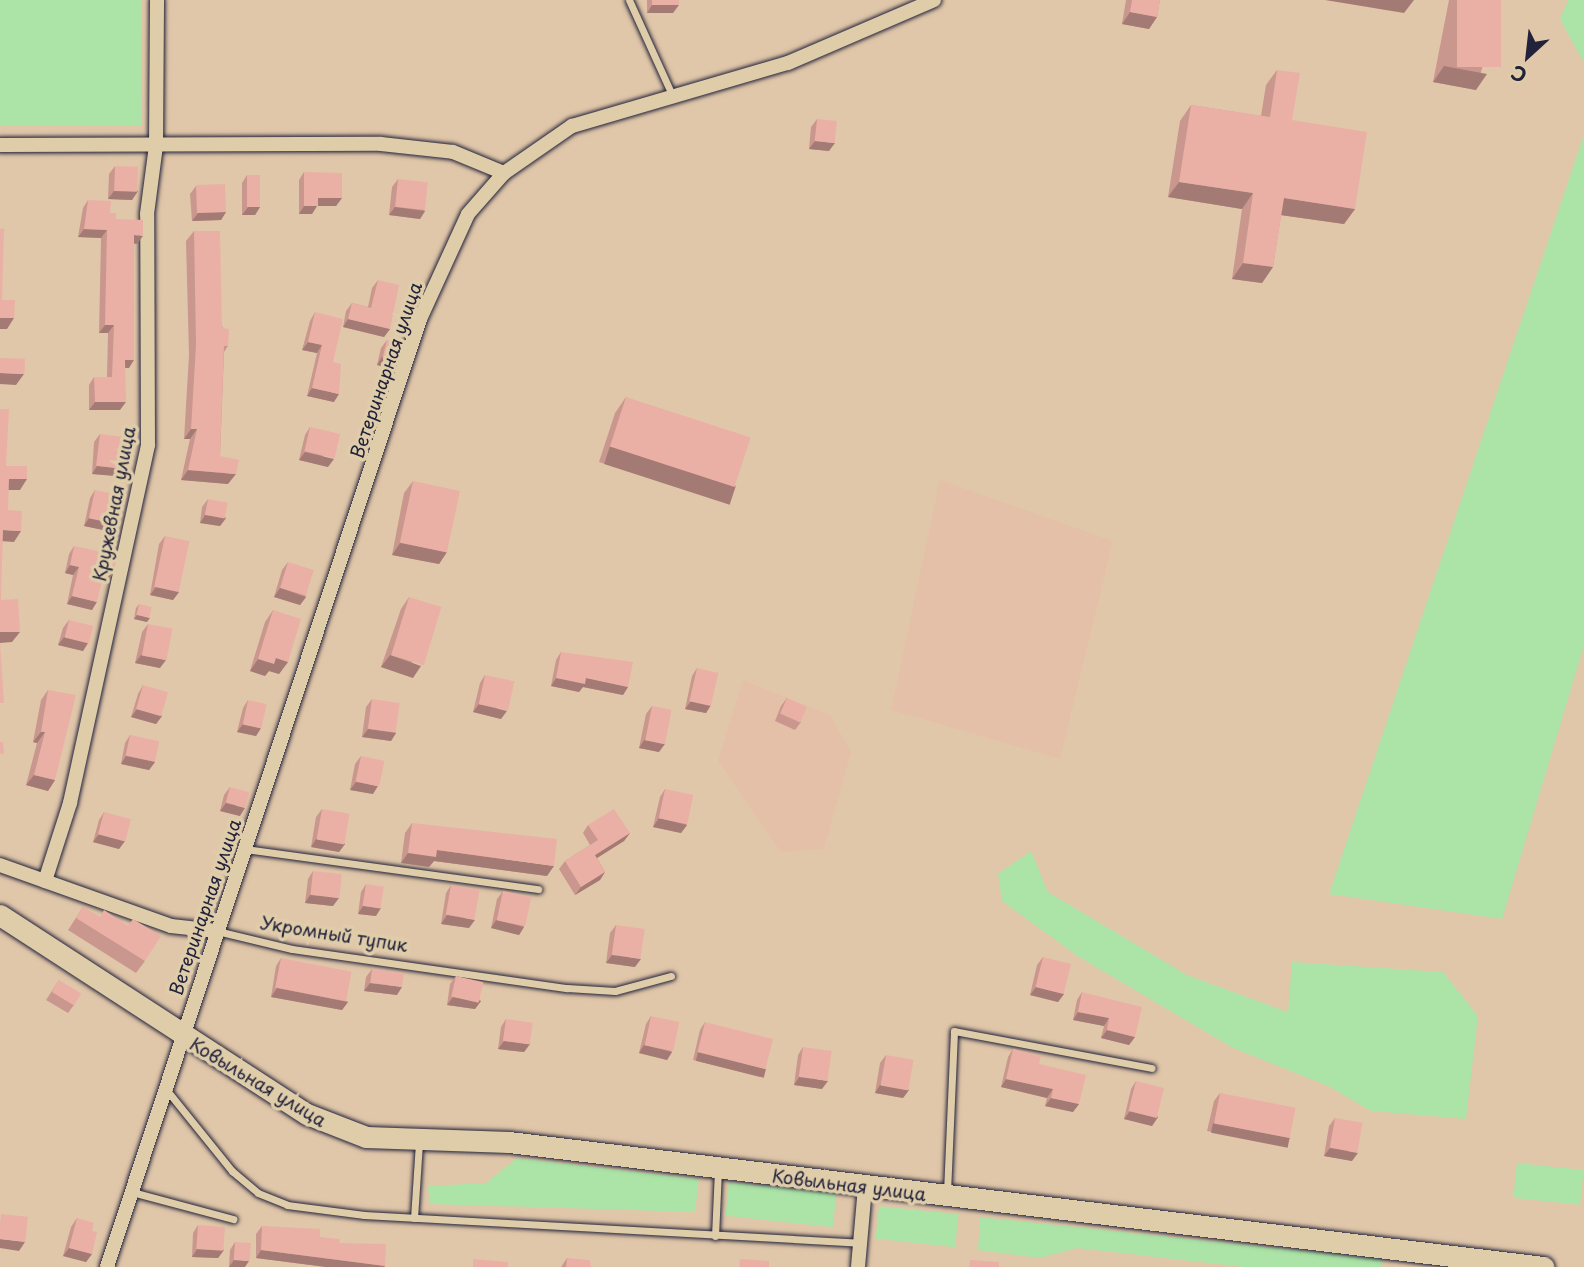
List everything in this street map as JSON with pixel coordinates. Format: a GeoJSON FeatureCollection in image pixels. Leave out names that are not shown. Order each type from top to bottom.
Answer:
{"type":"FeatureCollection","features":[{"type":"Feature","properties":{"kind":"street","name":"Кружевная улица"},"geometry":{"type":"LineString","coordinates":[[45,881],[70,803],[148,445],[147,214],[156,146],[158,0]]}},
{"type":"Feature","properties":{"kind":"street","name":"Ветеринарная улица"},"geometry":{"type":"LineString","coordinates":[[107,1267],[181,1035],[421,318],[468,214],[504,173],[572,126],[788,63],[934,0]]}},
{"type":"Feature","properties":{"kind":"street"},"geometry":{"type":"LineString","coordinates":[[0,145],[381,145],[453,152],[504,173]]}},
{"type":"Feature","properties":{"kind":"street","name":"Укромный тупик"},"geometry":{"type":"LineString","coordinates":[[0,864],[172,926],[217,931]]}},
{"type":"Feature","properties":{"kind":"street","name":"Ковыльная улица"},"geometry":{"type":"LineString","coordinates":[[0,915],[181,1035],[333,1127],[366,1137],[509,1142],[865,1188],[1543,1267]]}},
{"type":"Feature","properties":{"kind":"street"},"geometry":{"type":"LineString","coordinates":[[858,1267],[865,1188]]}},
{"type":"Feature","properties":{"kind":"lane"},"geometry":{"type":"LineString","coordinates":[[629,0],[674,98]]}},
{"type":"Feature","properties":{"kind":"lane"},"geometry":{"type":"LineString","coordinates":[[245,849],[538,889]]}},
{"type":"Feature","properties":{"kind":"lane","name":"Укромный тупик"},"geometry":{"type":"LineString","coordinates":[[217,931],[292,949],[567,988],[615,991],[671,976]]}},
{"type":"Feature","properties":{"kind":"lane"},"geometry":{"type":"LineString","coordinates":[[947,1196],[954,1031],[1152,1068]]}},
{"type":"Feature","properties":{"kind":"lane"},"geometry":{"type":"LineString","coordinates":[[164,1087],[232,1171],[270,1199],[330,1213],[859,1243]]}},
{"type":"Feature","properties":{"kind":"lane"},"geometry":{"type":"LineString","coordinates":[[414,1218],[419,1140]]}},
{"type":"Feature","properties":{"kind":"lane"},"geometry":{"type":"LineString","coordinates":[[715,1236],[718,1169]]}},
{"type":"Feature","properties":{"kind":"lane"},"geometry":{"type":"LineString","coordinates":[[131,1192],[233,1219]]}},
{"type":"Feature","properties":{"kind":"shaded area"},"geometry":{"type":"Polygon","coordinates":[[[940,480],[1113,541],[1060,759],[891,710],[940,480]]]}},
{"type":"Feature","properties":{"kind":"shaded area"},"geometry":{"type":"Polygon","coordinates":[[[743,680],[830,715],[851,752],[824,849],[781,852],[718,761],[743,680]]]}},
{"type":"Feature","properties":{"kind":"green space"},"geometry":{"type":"Polygon","coordinates":[[[0,0],[141,0],[141,125],[0,125],[0,0]]]}},
{"type":"Feature","properties":{"kind":"green space"},"geometry":{"type":"Polygon","coordinates":[[[1568,0],[1584,0],[1584,63],[1560,19],[1568,0]]]}},
{"type":"Feature","properties":{"kind":"green space"},"geometry":{"type":"Polygon","coordinates":[[[1584,134],[1584,645],[1502,919],[1329,894],[1584,134]]]}},
{"type":"Feature","properties":{"kind":"green space"},"geometry":{"type":"Polygon","coordinates":[[[1031,851],[1048,892],[1187,975],[1288,1012],[1292,962],[1443,972],[1478,1016],[1466,1119],[1371,1111],[1328,1086],[1233,1048],[1079,957],[1002,901],[998,874],[1031,851]]]}},
{"type":"Feature","properties":{"kind":"green space"},"geometry":{"type":"Polygon","coordinates":[[[517,1158],[699,1179],[695,1212],[430,1204],[428,1186],[486,1183],[517,1158]]]}},
{"type":"Feature","properties":{"kind":"green space"},"geometry":{"type":"Polygon","coordinates":[[[1517,1163],[1584,1170],[1580,1205],[1513,1198],[1517,1163]]]}},
{"type":"Feature","properties":{"kind":"green space"},"geometry":{"type":"Polygon","coordinates":[[[729,1182],[836,1193],[833,1227],[725,1216],[729,1182]]]}},
{"type":"Feature","properties":{"kind":"green space"},"geometry":{"type":"Polygon","coordinates":[[[879,1206],[959,1214],[955,1247],[876,1239],[879,1206]]]}},
{"type":"Feature","properties":{"kind":"green space"},"geometry":{"type":"Polygon","coordinates":[[[980,1217],[1383,1259],[1382,1267],[1244,1267],[1077,1248],[1040,1258],[978,1250],[980,1217]]]}},
{"type":"Feature","properties":{"kind":"building"},"geometry":{"type":"Polygon","coordinates":[[[652,0],[679,0],[679,5],[652,5],[652,0]]]}},
{"type":"Feature","properties":{"kind":"building"},"geometry":{"type":"Polygon","coordinates":[[[1132,0],[1160,0],[1157,17],[1130,12],[1132,0]]]}},
{"type":"Feature","properties":{"kind":"building"},"geometry":{"type":"Polygon","coordinates":[[[1457,0],[1501,0],[1501,67],[1457,67],[1457,0]]]}},
{"type":"Feature","properties":{"kind":"building"},"geometry":{"type":"Polygon","coordinates":[[[1277,70],[1300,73],[1292,120],[1367,132],[1355,209],[1284,198],[1273,267],[1243,263],[1253,193],[1179,182],[1191,105],[1270,117],[1277,70]]]}},
{"type":"Feature","properties":{"kind":"building"},"geometry":{"type":"Polygon","coordinates":[[[817,119],[837,121],[835,143],[815,141],[817,119]]]}},
{"type":"Feature","properties":{"kind":"building"},"geometry":{"type":"Polygon","coordinates":[[[115,166],[138,167],[137,192],[114,191],[115,166]]]}},
{"type":"Feature","properties":{"kind":"building"},"geometry":{"type":"Polygon","coordinates":[[[304,172],[342,173],[342,198],[318,198],[318,206],[304,206],[304,172]]]}},
{"type":"Feature","properties":{"kind":"building"},"geometry":{"type":"Polygon","coordinates":[[[247,175],[260,175],[260,207],[247,207],[247,175]]]}},
{"type":"Feature","properties":{"kind":"building"},"geometry":{"type":"Polygon","coordinates":[[[398,179],[428,182],[425,210],[395,207],[398,179]]]}},
{"type":"Feature","properties":{"kind":"building"},"geometry":{"type":"Polygon","coordinates":[[[225,184],[226,212],[197,213],[196,185],[225,184]]]}},
{"type":"Feature","properties":{"kind":"building"},"geometry":{"type":"Polygon","coordinates":[[[88,200],[111,201],[110,213],[116,213],[116,219],[143,220],[143,236],[134,235],[134,360],[125,360],[126,402],[95,402],[94,377],[112,377],[114,325],[105,325],[107,230],[84,229],[88,200]]]}},
{"type":"Feature","properties":{"kind":"building"},"geometry":{"type":"Polygon","coordinates":[[[4,228],[2,300],[15,300],[14,318],[0,318],[0,229],[4,228]]]}},
{"type":"Feature","properties":{"kind":"building"},"geometry":{"type":"Polygon","coordinates":[[[194,231],[220,231],[222,328],[229,329],[228,346],[224,346],[220,456],[239,460],[236,474],[188,470],[197,429],[191,429],[196,345],[194,231]]]}},
{"type":"Feature","properties":{"kind":"building"},"geometry":{"type":"Polygon","coordinates":[[[378,280],[399,285],[390,329],[348,319],[352,303],[371,308],[378,280]]]}},
{"type":"Feature","properties":{"kind":"building"},"geometry":{"type":"Polygon","coordinates":[[[315,312],[343,319],[333,362],[341,364],[339,394],[312,388],[322,345],[308,342],[315,312]]]}},
{"type":"Feature","properties":{"kind":"building"},"geometry":{"type":"Polygon","coordinates":[[[387,340],[403,344],[398,361],[383,357],[387,340]]]}},
{"type":"Feature","properties":{"kind":"building"},"geometry":{"type":"Polygon","coordinates":[[[0,358],[25,359],[24,374],[0,373],[0,358]]]}},
{"type":"Feature","properties":{"kind":"building"},"geometry":{"type":"Polygon","coordinates":[[[626,397],[751,437],[735,487],[610,446],[626,397]]]}},
{"type":"Feature","properties":{"kind":"building"},"geometry":{"type":"Polygon","coordinates":[[[0,409],[9,409],[6,466],[27,466],[27,479],[9,479],[8,510],[22,511],[21,531],[3,530],[1,600],[18,599],[20,632],[0,632],[0,409]]]}},
{"type":"Feature","properties":{"kind":"building"},"geometry":{"type":"Polygon","coordinates":[[[310,427],[340,434],[335,458],[304,451],[310,427]]]}},
{"type":"Feature","properties":{"kind":"building"},"geometry":{"type":"Polygon","coordinates":[[[100,434],[125,437],[121,469],[96,466],[100,434]]]}},
{"type":"Feature","properties":{"kind":"building"},"geometry":{"type":"Polygon","coordinates":[[[413,481],[460,491],[447,553],[400,543],[413,481]]]}},
{"type":"Feature","properties":{"kind":"building"},"geometry":{"type":"Polygon","coordinates":[[[95,490],[119,495],[113,524],[89,518],[95,490]]]}},
{"type":"Feature","properties":{"kind":"building"},"geometry":{"type":"Polygon","coordinates":[[[208,499],[228,503],[225,519],[205,515],[208,499]]]}},
{"type":"Feature","properties":{"kind":"building"},"geometry":{"type":"Polygon","coordinates":[[[165,536],[189,541],[179,592],[154,587],[165,536]]]}},
{"type":"Feature","properties":{"kind":"building"},"geometry":{"type":"Polygon","coordinates":[[[74,546],[117,555],[113,574],[104,572],[97,602],[72,596],[79,567],[70,565],[74,546]]]}},
{"type":"Feature","properties":{"kind":"building"},"geometry":{"type":"Polygon","coordinates":[[[288,562],[314,570],[306,596],[280,588],[288,562]]]}},
{"type":"Feature","properties":{"kind":"building"},"geometry":{"type":"Polygon","coordinates":[[[409,597],[442,607],[424,665],[391,655],[409,597]]]}},
{"type":"Feature","properties":{"kind":"building"},"geometry":{"type":"Polygon","coordinates":[[[139,604],[152,607],[149,618],[137,615],[139,604]]]}},
{"type":"Feature","properties":{"kind":"building"},"geometry":{"type":"Polygon","coordinates":[[[273,610],[301,619],[288,662],[276,658],[274,664],[258,659],[273,610]]]}},
{"type":"Feature","properties":{"kind":"building"},"geometry":{"type":"Polygon","coordinates":[[[69,620],[93,626],[89,644],[65,637],[69,620]]]}},
{"type":"Feature","properties":{"kind":"building"},"geometry":{"type":"Polygon","coordinates":[[[148,624],[173,629],[166,660],[142,655],[148,624]]]}},
{"type":"Feature","properties":{"kind":"building"},"geometry":{"type":"Polygon","coordinates":[[[0,642],[4,703],[0,703],[0,642]]]}},
{"type":"Feature","properties":{"kind":"building"},"geometry":{"type":"Polygon","coordinates":[[[561,652],[633,662],[628,687],[586,678],[585,684],[556,678],[561,652]]]}},
{"type":"Feature","properties":{"kind":"building"},"geometry":{"type":"Polygon","coordinates":[[[697,668],[718,673],[711,706],[689,701],[697,668]]]}},
{"type":"Feature","properties":{"kind":"building"},"geometry":{"type":"Polygon","coordinates":[[[485,675],[514,681],[508,711],[479,704],[485,675]]]}},
{"type":"Feature","properties":{"kind":"building"},"geometry":{"type":"Polygon","coordinates":[[[143,685],[168,692],[161,716],[136,709],[143,685]]]}},
{"type":"Feature","properties":{"kind":"building"},"geometry":{"type":"Polygon","coordinates":[[[48,690],[76,695],[55,780],[34,775],[45,732],[41,732],[48,690]]]}},
{"type":"Feature","properties":{"kind":"building"},"geometry":{"type":"Polygon","coordinates":[[[787,698],[807,707],[800,722],[780,714],[787,698]]]}},
{"type":"Feature","properties":{"kind":"building"},"geometry":{"type":"Polygon","coordinates":[[[372,699],[400,703],[396,733],[368,729],[372,699]]]}},
{"type":"Feature","properties":{"kind":"building"},"geometry":{"type":"Polygon","coordinates":[[[248,700],[267,704],[261,728],[243,724],[248,700]]]}},
{"type":"Feature","properties":{"kind":"building"},"geometry":{"type":"Polygon","coordinates":[[[652,706],[672,710],[665,744],[645,740],[652,706]]]}},
{"type":"Feature","properties":{"kind":"building"},"geometry":{"type":"Polygon","coordinates":[[[130,735],[159,741],[155,762],[126,756],[130,735]]]}},
{"type":"Feature","properties":{"kind":"building"},"geometry":{"type":"Polygon","coordinates":[[[0,742],[3,742],[4,754],[0,754],[0,742]]]}},
{"type":"Feature","properties":{"kind":"building"},"geometry":{"type":"Polygon","coordinates":[[[361,756],[384,761],[379,786],[356,781],[361,756]]]}},
{"type":"Feature","properties":{"kind":"building"},"geometry":{"type":"Polygon","coordinates":[[[230,787],[249,792],[245,808],[226,802],[230,787]]]}},
{"type":"Feature","properties":{"kind":"building"},"geometry":{"type":"Polygon","coordinates":[[[665,789],[693,795],[687,824],[659,818],[665,789]]]}},
{"type":"Feature","properties":{"kind":"building"},"geometry":{"type":"Polygon","coordinates":[[[322,809],[350,814],[344,844],[317,840],[322,809]]]}},
{"type":"Feature","properties":{"kind":"building"},"geometry":{"type":"Polygon","coordinates":[[[614,809],[630,833],[595,855],[605,872],[581,887],[565,861],[598,840],[588,825],[614,809]]]}},
{"type":"Feature","properties":{"kind":"building"},"geometry":{"type":"Polygon","coordinates":[[[104,812],[131,819],[125,841],[98,834],[104,812]]]}},
{"type":"Feature","properties":{"kind":"building"},"geometry":{"type":"Polygon","coordinates":[[[412,823],[557,839],[554,866],[437,850],[436,857],[408,853],[412,823]]]}},
{"type":"Feature","properties":{"kind":"building"},"geometry":{"type":"Polygon","coordinates":[[[313,871],[342,874],[339,898],[310,895],[313,871]]]}},
{"type":"Feature","properties":{"kind":"building"},"geometry":{"type":"Polygon","coordinates":[[[366,884],[384,887],[380,909],[363,906],[366,884]]]}},
{"type":"Feature","properties":{"kind":"building"},"geometry":{"type":"Polygon","coordinates":[[[451,885],[480,890],[474,920],[446,915],[451,885]]]}},
{"type":"Feature","properties":{"kind":"building"},"geometry":{"type":"Polygon","coordinates":[[[503,891],[531,897],[525,926],[497,920],[503,891]]]}},
{"type":"Feature","properties":{"kind":"building"},"geometry":{"type":"Polygon","coordinates":[[[83,907],[100,917],[104,910],[128,926],[133,919],[161,936],[145,961],[76,918],[83,907]]]}},
{"type":"Feature","properties":{"kind":"building"},"geometry":{"type":"Polygon","coordinates":[[[616,925],[645,929],[641,959],[612,955],[616,925]]]}},
{"type":"Feature","properties":{"kind":"building"},"geometry":{"type":"Polygon","coordinates":[[[1043,957],[1071,964],[1064,994],[1036,987],[1043,957]]]}},
{"type":"Feature","properties":{"kind":"building"},"geometry":{"type":"Polygon","coordinates":[[[281,958],[352,972],[346,1001],[275,987],[281,958]]]}},
{"type":"Feature","properties":{"kind":"building"},"geometry":{"type":"Polygon","coordinates":[[[372,969],[404,973],[402,987],[370,983],[372,969]]]}},
{"type":"Feature","properties":{"kind":"building"},"geometry":{"type":"Polygon","coordinates":[[[456,976],[483,982],[479,1003],[451,996],[456,976]]]}},
{"type":"Feature","properties":{"kind":"building"},"geometry":{"type":"Polygon","coordinates":[[[59,980],[81,993],[74,1005],[52,992],[59,980]]]}},
{"type":"Feature","properties":{"kind":"building"},"geometry":{"type":"Polygon","coordinates":[[[1082,992],[1142,1007],[1135,1037],[1107,1030],[1109,1018],[1078,1012],[1082,992]]]}},
{"type":"Feature","properties":{"kind":"building"},"geometry":{"type":"Polygon","coordinates":[[[651,1016],[679,1022],[673,1051],[645,1045],[651,1016]]]}},
{"type":"Feature","properties":{"kind":"building"},"geometry":{"type":"Polygon","coordinates":[[[506,1019],[533,1023],[530,1045],[503,1041],[506,1019]]]}},
{"type":"Feature","properties":{"kind":"building"},"geometry":{"type":"Polygon","coordinates":[[[705,1022],[773,1039],[765,1069],[698,1052],[705,1022]]]}},
{"type":"Feature","properties":{"kind":"building"},"geometry":{"type":"Polygon","coordinates":[[[803,1047],[832,1051],[828,1081],[799,1077],[803,1047]]]}},
{"type":"Feature","properties":{"kind":"building"},"geometry":{"type":"Polygon","coordinates":[[[1013,1049],[1041,1056],[1039,1064],[1086,1075],[1079,1104],[1051,1098],[1053,1089],[1006,1079],[1013,1049]]]}},
{"type":"Feature","properties":{"kind":"building"},"geometry":{"type":"Polygon","coordinates":[[[886,1055],[914,1060],[908,1090],[881,1086],[886,1055]]]}},
{"type":"Feature","properties":{"kind":"building"},"geometry":{"type":"Polygon","coordinates":[[[1136,1081],[1164,1088],[1157,1118],[1129,1111],[1136,1081]]]}},
{"type":"Feature","properties":{"kind":"building"},"geometry":{"type":"Polygon","coordinates":[[[1220,1093],[1296,1108],[1290,1138],[1214,1123],[1220,1093]]]}},
{"type":"Feature","properties":{"kind":"building"},"geometry":{"type":"Polygon","coordinates":[[[1335,1118],[1363,1123],[1357,1152],[1330,1148],[1335,1118]]]}},
{"type":"Feature","properties":{"kind":"building"},"geometry":{"type":"Polygon","coordinates":[[[1,1214],[28,1217],[25,1242],[0,1239],[1,1214]]]}},
{"type":"Feature","properties":{"kind":"building"},"geometry":{"type":"Polygon","coordinates":[[[77,1218],[94,1223],[92,1231],[97,1232],[92,1254],[69,1248],[77,1218]]]}},
{"type":"Feature","properties":{"kind":"building"},"geometry":{"type":"Polygon","coordinates":[[[198,1225],[225,1227],[223,1251],[196,1249],[198,1225]]]}},
{"type":"Feature","properties":{"kind":"building"},"geometry":{"type":"Polygon","coordinates":[[[262,1226],[320,1229],[320,1237],[340,1239],[339,1243],[386,1244],[385,1266],[261,1250],[262,1226]]]}},
{"type":"Feature","properties":{"kind":"building"},"geometry":{"type":"Polygon","coordinates":[[[235,1242],[251,1243],[250,1261],[234,1260],[235,1242]]]}},
{"type":"Feature","properties":{"kind":"building"},"geometry":{"type":"Polygon","coordinates":[[[567,1258],[590,1260],[591,1267],[566,1267],[567,1258]]]}},
{"type":"Feature","properties":{"kind":"building"},"geometry":{"type":"Polygon","coordinates":[[[473,1259],[508,1262],[508,1267],[473,1267],[473,1259]]]}},
{"type":"Feature","properties":{"kind":"building"},"geometry":{"type":"Polygon","coordinates":[[[740,1259],[769,1261],[769,1267],[739,1267],[740,1259]]]}},
{"type":"Feature","properties":{"kind":"building"},"geometry":{"type":"Polygon","coordinates":[[[970,1260],[999,1262],[999,1267],[969,1267],[970,1260]]]}}]}
